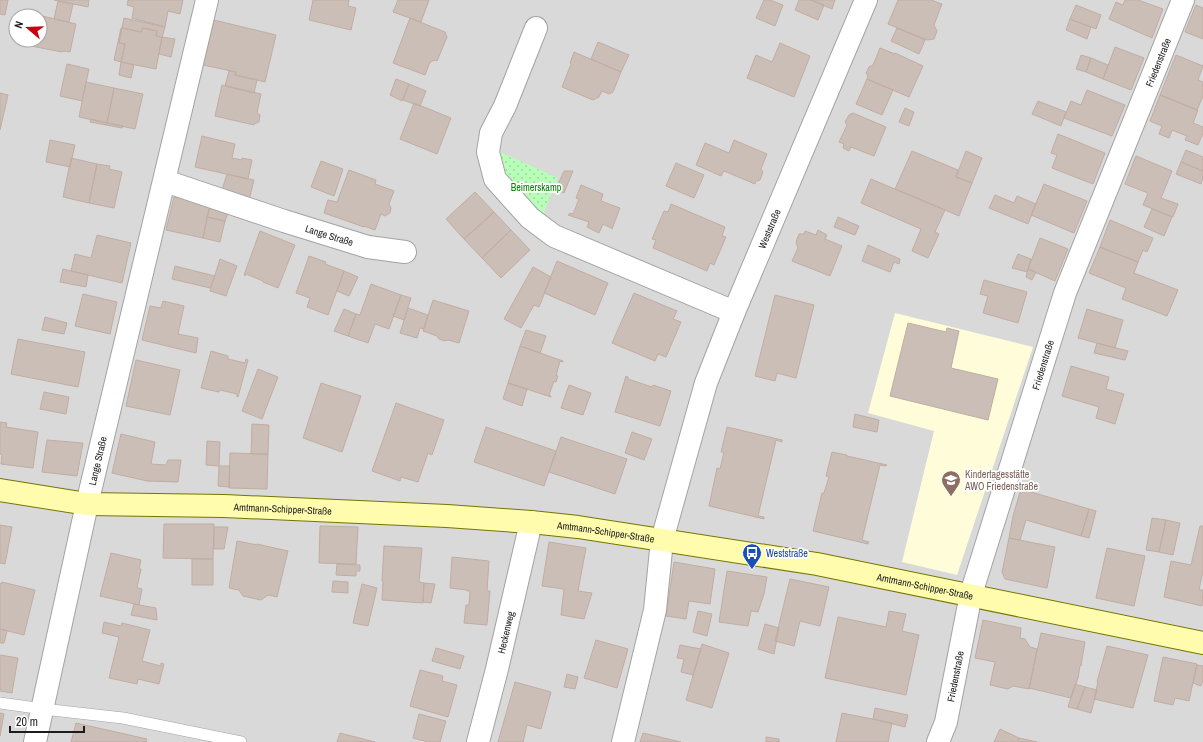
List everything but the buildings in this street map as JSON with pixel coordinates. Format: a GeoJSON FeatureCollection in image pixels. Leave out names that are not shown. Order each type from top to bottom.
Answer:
{"type":"FeatureCollection","features":[{"type":"Feature","properties":{"kind":"street","name":"Lange Straße"},"geometry":{"type":"LineString","coordinates":[[35,742],[87,504],[207,0]]}},
{"type":"Feature","properties":{"kind":"street","name":"Weststraße"},"geometry":{"type":"LineString","coordinates":[[623,742],[655,610],[662,540],[706,383],[734,312],[866,0]]}},
{"type":"Feature","properties":{"kind":"street","name":"Friedenstraße"},"geometry":{"type":"LineString","coordinates":[[938,742],[946,722],[971,594],[1065,293],[1183,0]]}},
{"type":"Feature","properties":{"kind":"street"},"geometry":{"type":"LineString","coordinates":[[536,28],[505,106],[491,134],[488,152],[495,178],[530,218],[554,236],[734,312]]}},
{"type":"Feature","properties":{"kind":"street","name":"Lange Straße"},"geometry":{"type":"LineString","coordinates":[[165,181],[284,221],[368,247],[404,252]]}},
{"type":"Feature","properties":{"kind":"street","name":"Amtmann-Schipper-Straße"},"geometry":{"type":"LineString","coordinates":[[0,490],[87,504],[224,506],[447,516],[578,527],[817,564],[971,594],[1203,643]]}},
{"type":"Feature","properties":{"kind":"street","name":"Heckenweg"},"geometry":{"type":"LineString","coordinates":[[478,742],[531,522]]}},
{"type":"Feature","properties":{"kind":"lane"},"geometry":{"type":"LineString","coordinates":[[0,703],[123,718],[241,742]]}},
{"type":"Feature","properties":{"kind":"shaded area"},"geometry":{"type":"Polygon","coordinates":[[[0,0],[1203,0],[1203,742],[0,742],[0,0]]]}},
{"type":"Feature","properties":{"kind":"shaded area","name":"Kindertagesstätte AWO Friedenstraße"},"geometry":{"type":"Polygon","coordinates":[[[895,313],[1033,347],[957,575],[902,562],[934,431],[868,413],[895,313]]]}},
{"type":"Feature","properties":{"kind":"green space","name":"Beimerskamp"},"geometry":{"type":"Polygon","coordinates":[[[500,152],[558,178],[542,217],[520,196],[507,179],[502,170],[500,152]]]}},
{"type":"Feature","properties":{"kind":"place","name":"Kindertagesstätte AWO Friedenstraße"},"geometry":{"type":"Point","coordinates":[951,497]}},
{"type":"Feature","properties":{"kind":"place","name":"Weststraße"},"geometry":{"type":"Point","coordinates":[752,570]}}]}
